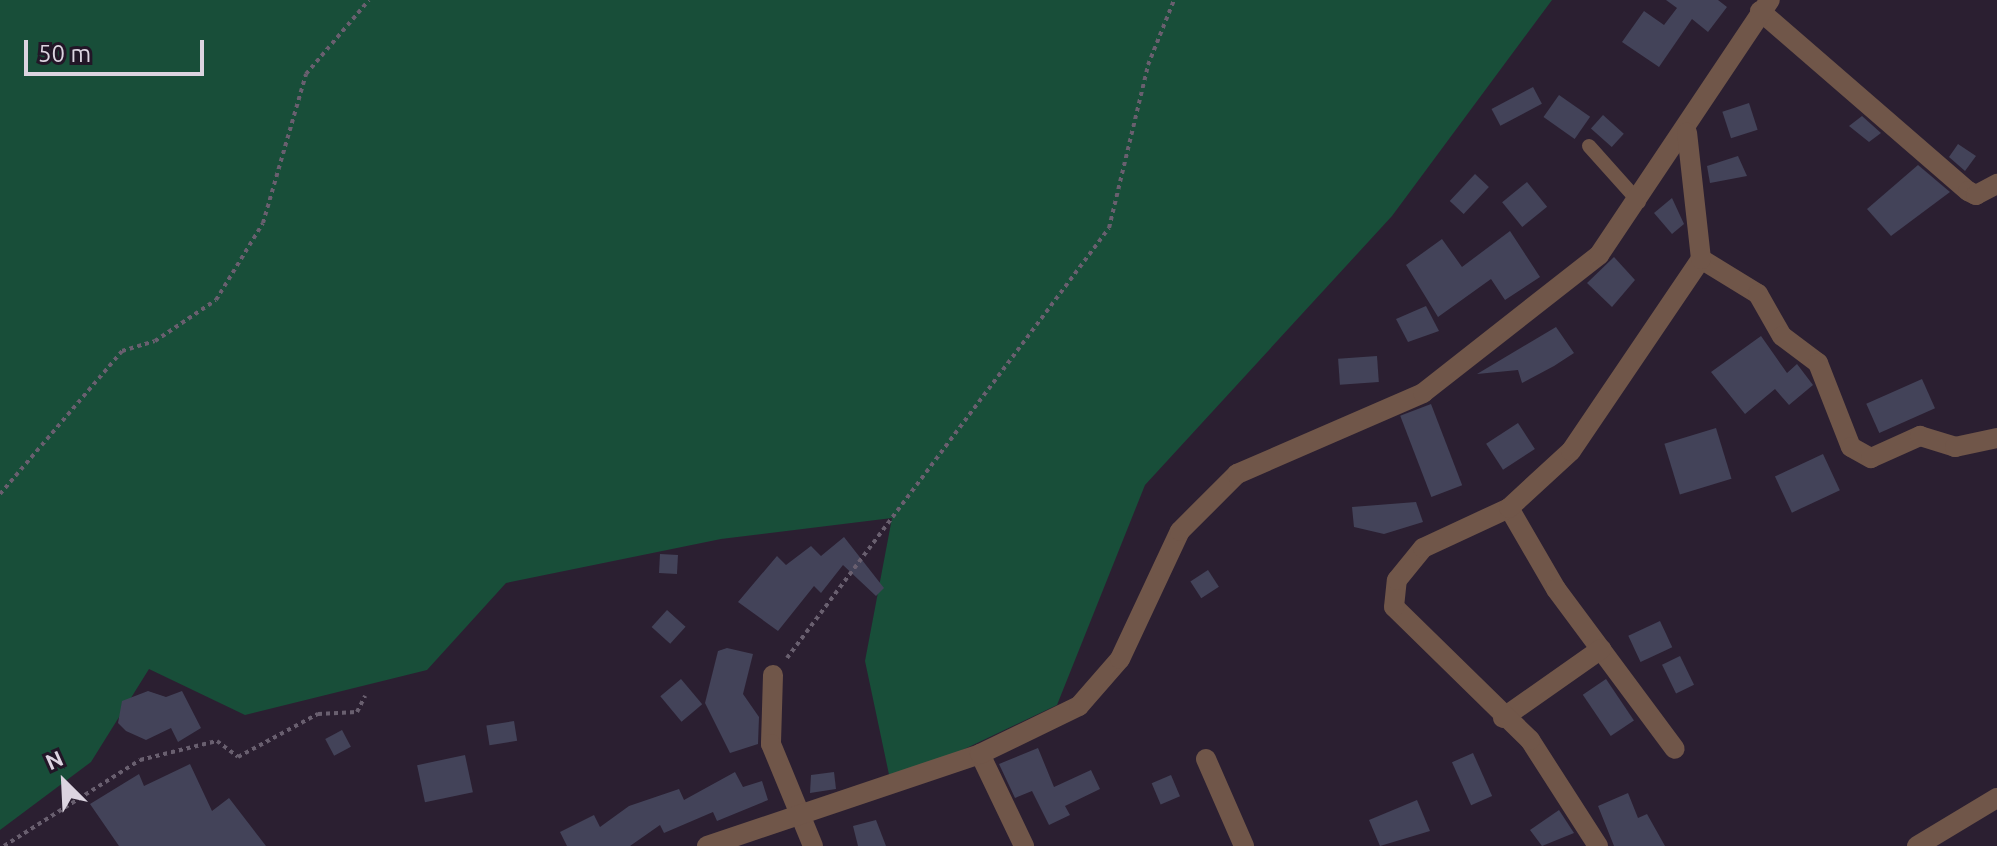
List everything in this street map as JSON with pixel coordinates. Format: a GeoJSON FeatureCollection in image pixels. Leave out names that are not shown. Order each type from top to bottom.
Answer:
{"type":"FeatureCollection","features":[{"type":"Feature","properties":{"kind":"street"},"geometry":{"type":"LineString","coordinates":[[707,846],[980,754],[1079,706],[1120,659],[1180,531],[1237,474],[1423,393],[1599,255],[1687,133],[1765,5],[1968,191],[1976,195],[1997,184]]}},
{"type":"Feature","properties":{"kind":"street"},"geometry":{"type":"LineString","coordinates":[[1598,846],[1530,740],[1503,718],[1394,607],[1397,580],[1423,548],[1509,508],[1571,451],[1701,259],[1689,198],[1687,133]]}},
{"type":"Feature","properties":{"kind":"street"},"geometry":{"type":"LineString","coordinates":[[1701,259],[1758,294],[1782,336],[1818,363],[1851,447],[1871,458],[1920,436],[1955,447],[1997,438]]}},
{"type":"Feature","properties":{"kind":"street"},"geometry":{"type":"LineString","coordinates":[[1509,508],[1601,649],[1675,749]]}},
{"type":"Feature","properties":{"kind":"street"},"geometry":{"type":"LineString","coordinates":[[1503,718],[1601,649]]}},
{"type":"Feature","properties":{"kind":"street"},"geometry":{"type":"LineString","coordinates":[[773,675],[771,744],[813,846]]}},
{"type":"Feature","properties":{"kind":"street"},"geometry":{"type":"LineString","coordinates":[[980,754],[1024,846]]}},
{"type":"Feature","properties":{"kind":"street"},"geometry":{"type":"LineString","coordinates":[[1206,759],[1244,846]]}},
{"type":"Feature","properties":{"kind":"street"},"geometry":{"type":"LineString","coordinates":[[1917,846],[1997,798]]}},
{"type":"Feature","properties":{"kind":"lane"},"geometry":{"type":"LineString","coordinates":[[1589,146],[1639,202]]}},
{"type":"Feature","properties":{"kind":"path"},"geometry":{"type":"LineString","coordinates":[[0,494],[122,351],[155,341],[216,300],[263,223],[306,74],[369,0]]}},
{"type":"Feature","properties":{"kind":"path"},"geometry":{"type":"LineString","coordinates":[[773,675],[833,604],[1109,228],[1148,65],[1174,0]]}},
{"type":"Feature","properties":{"kind":"path"},"geometry":{"type":"LineString","coordinates":[[4,846],[140,760],[217,741],[238,757],[318,714],[357,712],[365,696]]}},
{"type":"Feature","properties":{"kind":"green space"},"geometry":{"type":"Polygon","coordinates":[[[0,0],[1552,0],[1392,216],[1145,485],[1057,705],[891,784],[865,661],[892,518],[721,539],[506,583],[427,670],[245,715],[149,669],[91,762],[0,830],[0,0]]]}},
{"type":"Feature","properties":{"kind":"building"},"geometry":{"type":"Polygon","coordinates":[[[1666,0],[1718,0],[1727,7],[1708,32],[1692,19],[1659,67],[1622,42],[1644,11],[1664,25],[1677,8],[1666,0]]]}},
{"type":"Feature","properties":{"kind":"building"},"geometry":{"type":"Polygon","coordinates":[[[1533,87],[1542,104],[1500,126],[1492,109],[1533,87]]]}},
{"type":"Feature","properties":{"kind":"building"},"geometry":{"type":"Polygon","coordinates":[[[1559,95],[1590,117],[1575,139],[1544,117],[1559,95]]]}},
{"type":"Feature","properties":{"kind":"building"},"geometry":{"type":"Polygon","coordinates":[[[1749,103],[1758,130],[1731,138],[1722,112],[1749,103]]]}},
{"type":"Feature","properties":{"kind":"building"},"geometry":{"type":"Polygon","coordinates":[[[1603,115],[1624,134],[1612,147],[1591,128],[1603,115]]]}},
{"type":"Feature","properties":{"kind":"building"},"geometry":{"type":"Polygon","coordinates":[[[1862,116],[1881,133],[1869,142],[1849,126],[1862,116]]]}},
{"type":"Feature","properties":{"kind":"building"},"geometry":{"type":"Polygon","coordinates":[[[1958,144],[1976,156],[1965,171],[1949,157],[1958,144]]]}},
{"type":"Feature","properties":{"kind":"building"},"geometry":{"type":"Polygon","coordinates":[[[1738,156],[1747,176],[1710,183],[1707,166],[1738,156]]]}},
{"type":"Feature","properties":{"kind":"building"},"geometry":{"type":"Polygon","coordinates":[[[1918,165],[1950,192],[1891,236],[1867,209],[1918,165]]]}},
{"type":"Feature","properties":{"kind":"building"},"geometry":{"type":"Polygon","coordinates":[[[1475,174],[1489,187],[1464,214],[1450,201],[1475,174]]]}},
{"type":"Feature","properties":{"kind":"building"},"geometry":{"type":"Polygon","coordinates":[[[1527,182],[1547,207],[1522,227],[1502,202],[1527,182]]]}},
{"type":"Feature","properties":{"kind":"building"},"geometry":{"type":"Polygon","coordinates":[[[1672,198],[1684,224],[1672,234],[1654,213],[1672,198]]]}},
{"type":"Feature","properties":{"kind":"building"},"geometry":{"type":"Polygon","coordinates":[[[1510,231],[1540,277],[1505,300],[1491,279],[1438,317],[1406,265],[1442,239],[1462,267],[1510,231]]]}},
{"type":"Feature","properties":{"kind":"building"},"geometry":{"type":"Polygon","coordinates":[[[1614,257],[1635,280],[1612,307],[1587,283],[1614,257]]]}},
{"type":"Feature","properties":{"kind":"building"},"geometry":{"type":"Polygon","coordinates":[[[1426,306],[1439,331],[1408,342],[1396,319],[1426,306]]]}},
{"type":"Feature","properties":{"kind":"building"},"geometry":{"type":"Polygon","coordinates":[[[1556,327],[1574,353],[1554,366],[1522,383],[1518,370],[1477,374],[1556,327]]]}},
{"type":"Feature","properties":{"kind":"building"},"geometry":{"type":"Polygon","coordinates":[[[1761,336],[1787,373],[1797,364],[1813,385],[1789,405],[1775,389],[1745,414],[1711,372],[1761,336]]]}},
{"type":"Feature","properties":{"kind":"building"},"geometry":{"type":"Polygon","coordinates":[[[1377,356],[1379,382],[1340,385],[1338,359],[1377,356]]]}},
{"type":"Feature","properties":{"kind":"building"},"geometry":{"type":"Polygon","coordinates":[[[1922,379],[1935,408],[1879,433],[1866,404],[1922,379]]]}},
{"type":"Feature","properties":{"kind":"building"},"geometry":{"type":"Polygon","coordinates":[[[1431,404],[1462,485],[1431,497],[1400,416],[1431,404]]]}},
{"type":"Feature","properties":{"kind":"building"},"geometry":{"type":"Polygon","coordinates":[[[1518,423],[1535,449],[1503,470],[1486,444],[1518,423]]]}},
{"type":"Feature","properties":{"kind":"building"},"geometry":{"type":"Polygon","coordinates":[[[1716,428],[1731,479],[1680,494],[1664,444],[1716,428]]]}},
{"type":"Feature","properties":{"kind":"building"},"geometry":{"type":"Polygon","coordinates":[[[1823,454],[1840,490],[1792,513],[1775,476],[1823,454]]]}},
{"type":"Feature","properties":{"kind":"building"},"geometry":{"type":"Polygon","coordinates":[[[1416,502],[1423,522],[1384,534],[1354,527],[1352,507],[1416,502]]]}},
{"type":"Feature","properties":{"kind":"building"},"geometry":{"type":"Polygon","coordinates":[[[844,537],[884,588],[876,596],[843,565],[821,593],[814,586],[778,631],[738,602],[777,556],[786,565],[811,546],[821,556],[844,537]]]}},
{"type":"Feature","properties":{"kind":"building"},"geometry":{"type":"Polygon","coordinates":[[[660,554],[678,555],[677,574],[659,573],[660,554]]]}},
{"type":"Feature","properties":{"kind":"building"},"geometry":{"type":"Polygon","coordinates":[[[1208,570],[1219,587],[1201,598],[1190,581],[1208,570]]]}},
{"type":"Feature","properties":{"kind":"building"},"geometry":{"type":"Polygon","coordinates":[[[667,610],[686,627],[670,644],[652,627],[667,610]]]}},
{"type":"Feature","properties":{"kind":"building"},"geometry":{"type":"Polygon","coordinates":[[[1660,621],[1672,647],[1641,662],[1628,636],[1660,621]]]}},
{"type":"Feature","properties":{"kind":"building"},"geometry":{"type":"Polygon","coordinates":[[[727,648],[753,654],[743,694],[759,717],[758,744],[730,753],[705,703],[718,651],[727,648]]]}},
{"type":"Feature","properties":{"kind":"building"},"geometry":{"type":"Polygon","coordinates":[[[1680,656],[1694,685],[1676,694],[1662,665],[1680,656]]]}},
{"type":"Feature","properties":{"kind":"building"},"geometry":{"type":"Polygon","coordinates":[[[681,679],[702,704],[682,722],[660,696],[681,679]]]}},
{"type":"Feature","properties":{"kind":"building"},"geometry":{"type":"Polygon","coordinates":[[[1606,679],[1634,720],[1611,736],[1583,695],[1606,679]]]}},
{"type":"Feature","properties":{"kind":"building"},"geometry":{"type":"Polygon","coordinates":[[[148,691],[166,697],[182,691],[201,728],[178,742],[171,728],[146,740],[126,731],[118,723],[122,701],[148,691]]]}},
{"type":"Feature","properties":{"kind":"building"},"geometry":{"type":"Polygon","coordinates":[[[514,721],[517,741],[489,745],[486,725],[514,721]]]}},
{"type":"Feature","properties":{"kind":"building"},"geometry":{"type":"Polygon","coordinates":[[[342,730],[351,747],[334,756],[325,739],[342,730]]]}},
{"type":"Feature","properties":{"kind":"building"},"geometry":{"type":"Polygon","coordinates":[[[1038,748],[1054,787],[1091,770],[1100,789],[1065,806],[1070,815],[1049,825],[1032,791],[1015,798],[999,764],[1038,748]]]}},
{"type":"Feature","properties":{"kind":"building"},"geometry":{"type":"Polygon","coordinates":[[[1473,753],[1492,796],[1471,805],[1452,762],[1473,753]]]}},
{"type":"Feature","properties":{"kind":"building"},"geometry":{"type":"Polygon","coordinates":[[[465,755],[473,792],[425,802],[417,765],[465,755]]]}},
{"type":"Feature","properties":{"kind":"building"},"geometry":{"type":"Polygon","coordinates":[[[190,764],[212,811],[229,798],[266,846],[119,846],[90,804],[139,774],[144,786],[190,764]]]}},
{"type":"Feature","properties":{"kind":"building"},"geometry":{"type":"Polygon","coordinates":[[[735,772],[743,787],[762,781],[768,800],[717,821],[713,812],[664,833],[660,825],[630,846],[567,846],[560,832],[594,815],[600,827],[629,806],[679,789],[684,800],[735,772]]]}},
{"type":"Feature","properties":{"kind":"building"},"geometry":{"type":"Polygon","coordinates":[[[834,772],[836,789],[810,793],[811,775],[834,772]]]}},
{"type":"Feature","properties":{"kind":"building"},"geometry":{"type":"Polygon","coordinates":[[[1171,775],[1180,796],[1161,804],[1152,783],[1171,775]]]}},
{"type":"Feature","properties":{"kind":"building"},"geometry":{"type":"Polygon","coordinates":[[[1628,793],[1638,818],[1647,814],[1665,846],[1614,846],[1598,806],[1628,793]]]}},
{"type":"Feature","properties":{"kind":"building"},"geometry":{"type":"Polygon","coordinates":[[[1417,800],[1430,831],[1380,846],[1369,820],[1417,800]]]}},
{"type":"Feature","properties":{"kind":"building"},"geometry":{"type":"Polygon","coordinates":[[[1559,810],[1574,833],[1542,846],[1530,830],[1559,810]]]}},
{"type":"Feature","properties":{"kind":"building"},"geometry":{"type":"Polygon","coordinates":[[[876,820],[886,846],[858,846],[853,826],[876,820]]]}}]}
